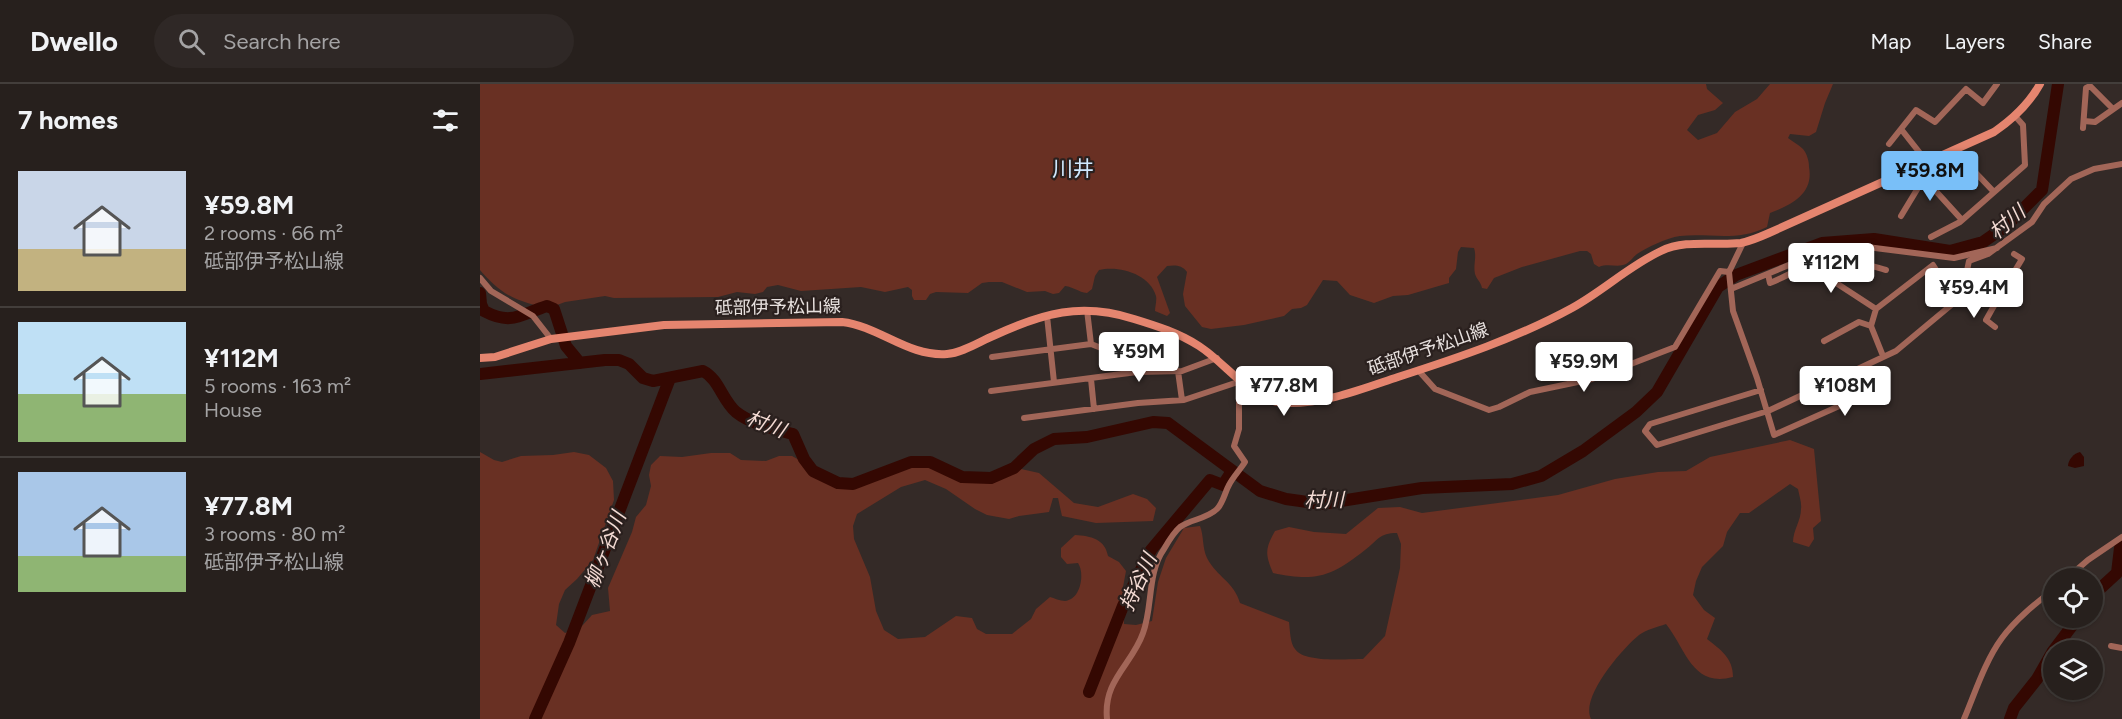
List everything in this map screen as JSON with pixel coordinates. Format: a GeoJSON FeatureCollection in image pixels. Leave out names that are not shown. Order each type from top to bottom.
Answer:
{"type":"FeatureCollection","features":[{"type":"Feature","properties":{"kind":"main road","name":"砥部伊予松山線"},"geometry":{"type":"LineString","coordinates":[[480,358],[495,357],[551,339],[664,325],[842,322],[854,323],[877,331],[920,352],[948,354],[1023,323],[1088,309],[1112,312],[1172,331],[1218,358],[1243,383],[1263,398],[1283,404],[1311,402],[1342,396],[1538,326],[1594,295],[1663,249],[1684,245],[1743,243],[1798,221],[1994,132],[2015,116],[2040,84]]}},
{"type":"Feature","properties":{"kind":"street"},"geometry":{"type":"LineString","coordinates":[[1889,144],[1916,110],[1935,122],[1966,89],[1983,103],[1997,84]]}},
{"type":"Feature","properties":{"kind":"street"},"geometry":{"type":"LineString","coordinates":[[2113,109],[2090,86],[2086,88],[2084,124],[2095,122],[2122,103]]}},
{"type":"Feature","properties":{"kind":"street"},"geometry":{"type":"LineString","coordinates":[[1931,237],[1962,220],[2025,165],[2023,125],[2015,116]]}},
{"type":"Feature","properties":{"kind":"street"},"geometry":{"type":"LineString","coordinates":[[1901,129],[1927,162]]}},
{"type":"Feature","properties":{"kind":"street"},"geometry":{"type":"LineString","coordinates":[[1954,150],[1994,192]]}},
{"type":"Feature","properties":{"kind":"street"},"geometry":{"type":"LineString","coordinates":[[1761,390],[1650,424],[1645,431],[1657,444],[1768,411],[1896,351],[1958,300],[1969,261],[1988,254],[2032,222],[2044,204],[2071,179],[2094,169],[2122,164]]}},
{"type":"Feature","properties":{"kind":"street"},"geometry":{"type":"LineString","coordinates":[[1914,167],[1962,220]]}},
{"type":"Feature","properties":{"kind":"street"},"geometry":{"type":"LineString","coordinates":[[1901,216],[1924,178]]}},
{"type":"Feature","properties":{"kind":"street"},"geometry":{"type":"LineString","coordinates":[[1743,243],[1729,272],[1733,311],[1768,411],[1774,435],[1864,395],[1854,370]]}},
{"type":"Feature","properties":{"kind":"street"},"geometry":{"type":"LineString","coordinates":[[1731,287],[1825,250],[1852,246],[1954,258],[1997,248]]}},
{"type":"Feature","properties":{"kind":"street"},"geometry":{"type":"LineString","coordinates":[[1995,327],[1986,320],[2022,259],[2014,254]]}},
{"type":"Feature","properties":{"kind":"street"},"geometry":{"type":"LineString","coordinates":[[1768,274],[1770,283],[1815,262],[1828,261],[1852,262],[1886,270]]}},
{"type":"Feature","properties":{"kind":"street"},"geometry":{"type":"LineString","coordinates":[[1828,261],[1824,273],[1876,309]]}},
{"type":"Feature","properties":{"kind":"street"},"geometry":{"type":"LineString","coordinates":[[1883,356],[1871,326],[1876,309],[1933,265],[1958,300],[1995,304]]}},
{"type":"Feature","properties":{"kind":"street"},"geometry":{"type":"LineString","coordinates":[[1418,370],[1435,389],[1489,410],[1530,392],[1592,379],[1675,347],[1720,272],[1729,272]]}},
{"type":"Feature","properties":{"kind":"street"},"geometry":{"type":"LineString","coordinates":[[480,278],[491,291],[533,316],[551,339]]}},
{"type":"Feature","properties":{"kind":"street"},"geometry":{"type":"LineString","coordinates":[[1088,309],[1091,344]]}},
{"type":"Feature","properties":{"kind":"street"},"geometry":{"type":"LineString","coordinates":[[1047,316],[1054,382]]}},
{"type":"Feature","properties":{"kind":"street"},"geometry":{"type":"LineString","coordinates":[[1824,341],[1859,322],[1871,326]]}},
{"type":"Feature","properties":{"kind":"street"},"geometry":{"type":"LineString","coordinates":[[992,357],[1091,344],[1137,362],[1137,372]]}},
{"type":"Feature","properties":{"kind":"street"},"geometry":{"type":"LineString","coordinates":[[991,391],[1137,372],[1178,371],[1218,358]]}},
{"type":"Feature","properties":{"kind":"street"},"geometry":{"type":"LineString","coordinates":[[1178,371],[1182,400]]}},
{"type":"Feature","properties":{"kind":"street"},"geometry":{"type":"LineString","coordinates":[[1091,379],[1095,409]]}},
{"type":"Feature","properties":{"kind":"street"},"geometry":{"type":"LineString","coordinates":[[1024,418],[1138,403],[1182,400],[1243,383],[1239,399],[1239,429],[1234,446],[1245,462],[1229,485],[1219,508],[1206,517],[1181,527],[1162,550],[1153,576],[1150,608],[1144,633],[1112,684],[1106,706],[1107,719]]}},
{"type":"Feature","properties":{"kind":"street"},"geometry":{"type":"LineString","coordinates":[[2079,568],[2122,537]]}},
{"type":"Feature","properties":{"kind":"street"},"geometry":{"type":"LineString","coordinates":[[1964,719],[2001,639],[2043,599]]}},
{"type":"Feature","properties":{"kind":"street"},"geometry":{"type":"LineString","coordinates":[[2110,646],[2122,648]]}},
{"type":"Feature","properties":{"kind":"shaded area"},"geometry":{"type":"Polygon","coordinates":[[[480,84],[1706,84],[1707,89],[1723,103],[1715,110],[1698,115],[1687,130],[1698,140],[1717,133],[1735,112],[1757,99],[1770,84],[1833,84],[1816,132],[1809,136],[1790,134],[1788,138],[1803,149],[1808,158],[1810,176],[1808,184],[1793,202],[1770,213],[1767,227],[1756,232],[1734,236],[1675,237],[1646,249],[1620,266],[1599,267],[1594,264],[1591,254],[1587,251],[1580,251],[1522,267],[1494,278],[1487,289],[1482,288],[1475,274],[1474,248],[1461,247],[1458,252],[1456,269],[1449,278],[1449,283],[1408,295],[1393,296],[1374,303],[1350,295],[1337,281],[1323,280],[1307,305],[1292,309],[1284,316],[1244,325],[1211,329],[1202,327],[1185,306],[1183,294],[1187,272],[1181,267],[1173,266],[1167,266],[1157,277],[1170,313],[1167,316],[1155,311],[1156,296],[1153,288],[1147,282],[1133,273],[1116,269],[1099,270],[1092,289],[1087,293],[1065,286],[1059,293],[1053,294],[1045,291],[1027,292],[1002,282],[989,282],[982,283],[968,293],[936,292],[930,294],[926,300],[914,300],[912,290],[908,287],[885,292],[861,287],[801,291],[778,285],[767,287],[763,292],[755,294],[737,292],[718,297],[614,298],[605,296],[565,302],[544,310],[504,292],[480,270],[480,84]]]}},
{"type":"Feature","properties":{"kind":"shaded area"},"geometry":{"type":"Polygon","coordinates":[[[1790,440],[1814,449],[1821,521],[1813,528],[1814,539],[1809,547],[1793,542],[1801,513],[1801,504],[1798,489],[1790,484],[1749,513],[1740,513],[1727,532],[1723,546],[1702,567],[1696,581],[1693,595],[1704,610],[1715,618],[1707,639],[1728,660],[1733,677],[1719,679],[1699,672],[1685,655],[1666,624],[1639,635],[1613,662],[1591,699],[1589,710],[1591,719],[480,719],[480,452],[502,462],[521,456],[574,452],[589,455],[606,468],[613,481],[614,500],[593,560],[565,590],[559,604],[556,625],[565,633],[581,627],[592,615],[610,611],[608,588],[636,517],[646,505],[651,486],[649,475],[651,465],[660,456],[682,457],[730,453],[741,460],[766,461],[779,456],[792,456],[801,461],[810,475],[836,488],[852,489],[913,465],[931,467],[959,478],[998,480],[1021,469],[1039,473],[1074,503],[1098,507],[1133,494],[1147,499],[1156,508],[1153,521],[1096,523],[1062,516],[1058,498],[1053,498],[1049,512],[1009,519],[987,515],[946,489],[925,480],[901,487],[857,514],[853,526],[854,539],[870,577],[876,611],[884,630],[898,639],[925,637],[956,616],[972,618],[977,629],[986,634],[1012,634],[1031,619],[1036,609],[1050,597],[1065,601],[1075,596],[1080,585],[1080,567],[1078,563],[1067,564],[1061,557],[1061,548],[1075,535],[1086,536],[1100,542],[1108,556],[1119,562],[1126,571],[1123,587],[1124,624],[1136,625],[1152,621],[1158,582],[1166,558],[1184,528],[1200,526],[1207,558],[1234,590],[1240,603],[1289,622],[1292,643],[1300,653],[1316,658],[1337,660],[1363,659],[1385,636],[1400,568],[1401,544],[1397,533],[1382,536],[1332,572],[1312,577],[1300,577],[1273,573],[1267,552],[1275,531],[1289,527],[1314,532],[1346,534],[1378,508],[1400,507],[1422,513],[1558,495],[1615,479],[1658,472],[1686,471],[1710,457],[1790,440]]]}},
{"type":"Feature","properties":{"kind":"shaded area"},"geometry":{"type":"Polygon","coordinates":[[[2080,452],[2084,457],[2084,466],[2075,468],[2068,466],[2072,457],[2080,452]]]}},
{"type":"Feature","properties":{"kind":"waterway","name":"村川"},"geometry":{"type":"LineString","coordinates":[[480,374],[605,360],[619,360],[629,364],[643,378],[653,381],[703,371],[713,379],[736,412],[756,423],[793,434],[804,459],[813,471],[838,483],[853,484],[911,462],[930,462],[962,477],[991,478],[1014,468],[1034,449],[1054,439],[1087,437],[1153,422],[1168,423],[1260,491],[1286,499],[1322,504],[1422,488],[1512,484],[1541,476],[1583,451],[1636,412],[1657,392],[1718,287],[1736,275],[1822,243],[1874,239],[1950,251],[1983,242],[2006,226],[2042,190],[2058,84]]}},
{"type":"Feature","properties":{"kind":"waterway"},"geometry":{"type":"LineString","coordinates":[[480,293],[484,311],[502,318],[516,317],[547,306],[554,309],[566,346],[580,363]]}},
{"type":"Feature","properties":{"kind":"waterway","name":"柳ヶ谷川"},"geometry":{"type":"LineString","coordinates":[[535,719],[569,643],[670,378]]}},
{"type":"Feature","properties":{"kind":"waterway","name":"持谷川"},"geometry":{"type":"LineString","coordinates":[[1089,692],[1123,606],[1151,550],[1210,480],[1223,485],[1232,471]]}},
{"type":"Feature","properties":{"kind":"waterway"},"geometry":{"type":"LineString","coordinates":[[2103,586],[2117,573],[2122,546]]}},
{"type":"Feature","properties":{"kind":"waterway"},"geometry":{"type":"LineString","coordinates":[[2010,719],[2014,708],[2037,679],[2053,651],[2070,628]]}},
{"type":"Feature","properties":{"kind":"district","name":"川井"},"geometry":{"type":"Point","coordinates":[1073,169]}}]}
